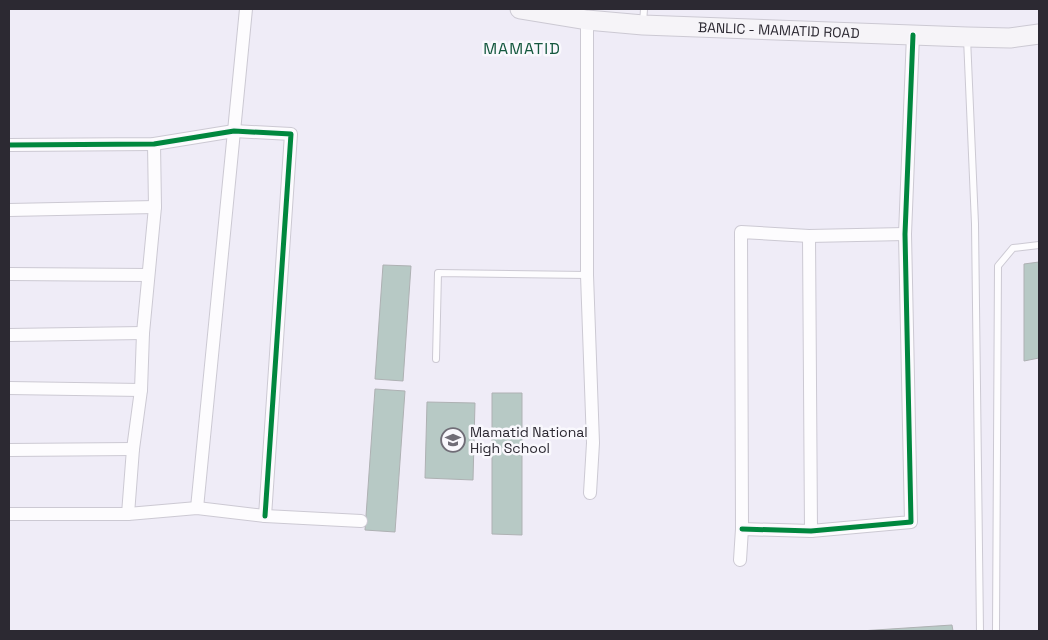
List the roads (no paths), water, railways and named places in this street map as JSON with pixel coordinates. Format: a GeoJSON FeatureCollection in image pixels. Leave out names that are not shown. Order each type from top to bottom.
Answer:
{"type":"FeatureCollection","features":[{"type":"Feature","properties":{"kind":"main road","name":"BANLIC - MAMATID ROAD"},"geometry":{"type":"LineString","coordinates":[[520,9],[587,20],[644,17],[967,37],[1010,38],[1039,34]]}},
{"type":"Feature","properties":{"kind":"street"},"geometry":{"type":"LineString","coordinates":[[197,508],[246,9]]}},
{"type":"Feature","properties":{"kind":"street"},"geometry":{"type":"LineString","coordinates":[[587,20],[587,275],[593,442],[590,493]]}},
{"type":"Feature","properties":{"kind":"street"},"geometry":{"type":"LineString","coordinates":[[742,529],[811,530],[911,522],[906,234],[913,35]]}},
{"type":"Feature","properties":{"kind":"street"},"geometry":{"type":"LineString","coordinates":[[9,145],[154,144],[234,130],[291,134],[266,516]]}},
{"type":"Feature","properties":{"kind":"street"},"geometry":{"type":"LineString","coordinates":[[128,514],[133,449],[141,390],[148,275],[155,207],[154,144]]}},
{"type":"Feature","properties":{"kind":"street"},"geometry":{"type":"LineString","coordinates":[[9,210],[155,207]]}},
{"type":"Feature","properties":{"kind":"street"},"geometry":{"type":"LineString","coordinates":[[740,560],[742,529],[741,232],[809,236],[906,234]]}},
{"type":"Feature","properties":{"kind":"street"},"geometry":{"type":"LineString","coordinates":[[809,236],[811,530]]}},
{"type":"Feature","properties":{"kind":"street"},"geometry":{"type":"LineString","coordinates":[[9,274],[148,275]]}},
{"type":"Feature","properties":{"kind":"street"},"geometry":{"type":"LineString","coordinates":[[9,335],[144,333]]}},
{"type":"Feature","properties":{"kind":"street"},"geometry":{"type":"LineString","coordinates":[[9,388],[141,390]]}},
{"type":"Feature","properties":{"kind":"street"},"geometry":{"type":"LineString","coordinates":[[9,450],[133,449]]}},
{"type":"Feature","properties":{"kind":"street"},"geometry":{"type":"LineString","coordinates":[[9,514],[128,514],[197,508],[266,516],[361,521]]}},
{"type":"Feature","properties":{"kind":"lane"},"geometry":{"type":"LineString","coordinates":[[967,37],[975,224],[980,631]]}},
{"type":"Feature","properties":{"kind":"lane"},"geometry":{"type":"LineString","coordinates":[[996,631],[998,266],[1013,248],[1039,245]]}},
{"type":"Feature","properties":{"kind":"lane"},"geometry":{"type":"LineString","coordinates":[[436,359],[438,273],[587,275]]}},
{"type":"Feature","properties":{"kind":"place","name":"Mamatid National High School"},"geometry":{"type":"Point","coordinates":[453,440]}},
{"type":"Feature","properties":{"kind":"district","name":"MAMATID"},"geometry":{"type":"Point","coordinates":[522,48]}}]}
